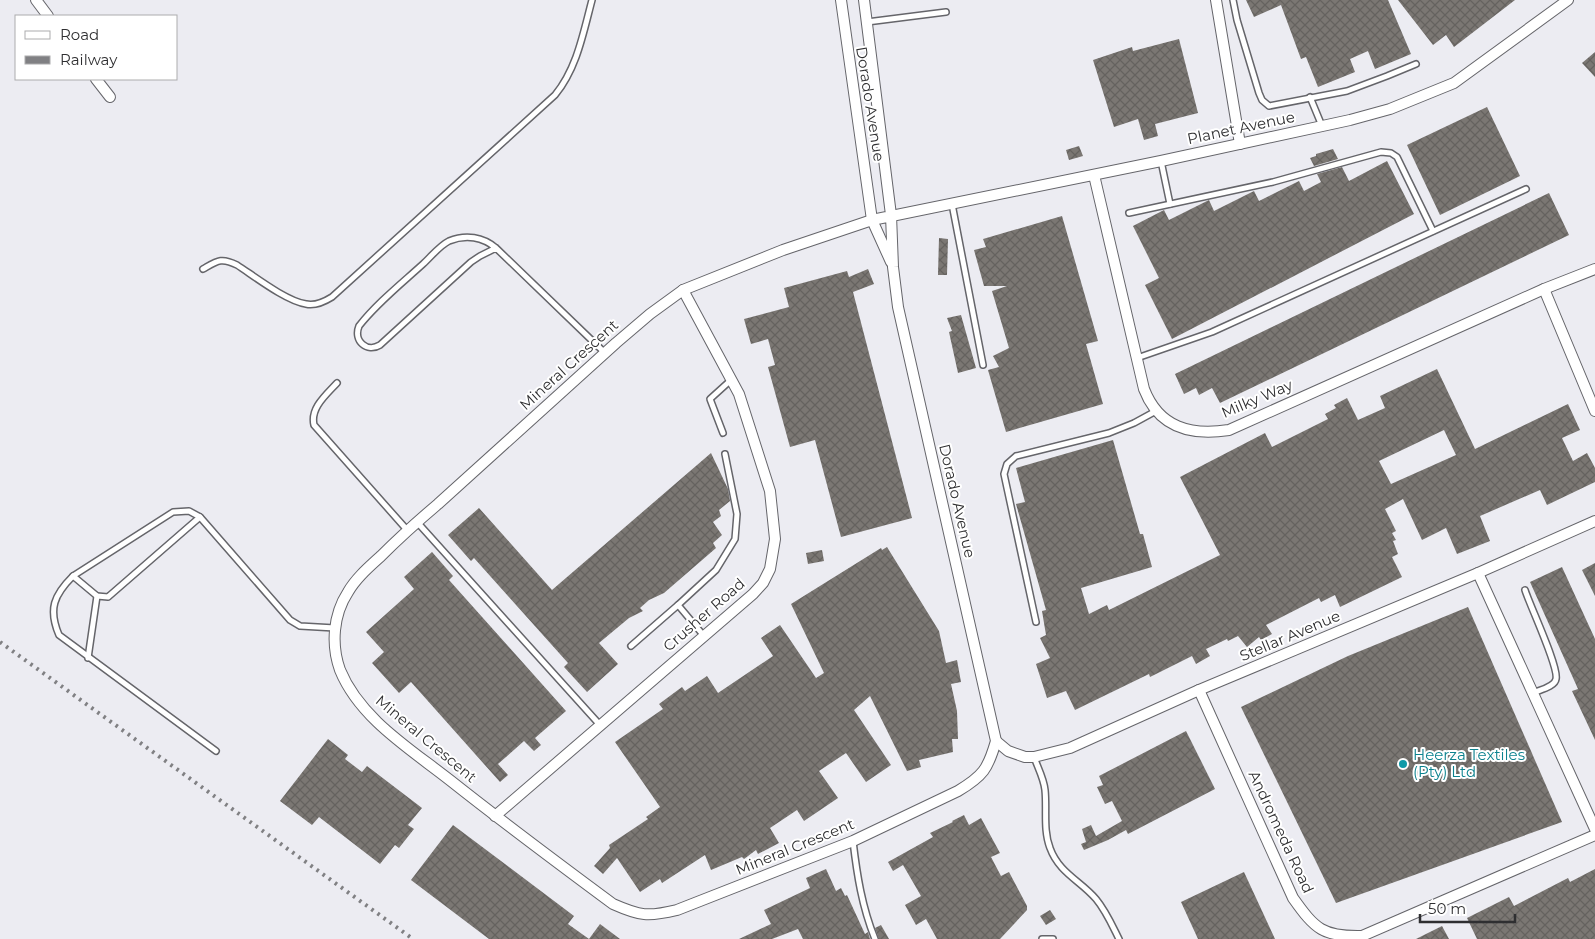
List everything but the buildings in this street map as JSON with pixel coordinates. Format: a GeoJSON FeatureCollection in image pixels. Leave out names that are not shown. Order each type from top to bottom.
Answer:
{"type":"FeatureCollection","features":[{"type":"Feature","properties":{"kind":"street"},"geometry":{"type":"LineString","coordinates":[[36,0],[47,15]]}},
{"type":"Feature","properties":{"kind":"street","name":"Dorado Avenue"},"geometry":{"type":"LineString","coordinates":[[841,0],[872,220],[893,267]]}},
{"type":"Feature","properties":{"kind":"street","name":"Dorado Avenue"},"geometry":{"type":"LineString","coordinates":[[864,0],[891,215],[893,267],[902,326],[996,741]]}},
{"type":"Feature","properties":{"kind":"street"},"geometry":{"type":"LineString","coordinates":[[1216,0],[1240,144]]}},
{"type":"Feature","properties":{"kind":"street","name":"Planet Avenue"},"geometry":{"type":"LineString","coordinates":[[891,215],[1161,161],[1322,126],[1390,109],[1454,83],[1568,0]]}},
{"type":"Feature","properties":{"kind":"street"},"geometry":{"type":"LineString","coordinates":[[97,80],[110,97]]}},
{"type":"Feature","properties":{"kind":"street","name":"Milky Way"},"geometry":{"type":"LineString","coordinates":[[1094,174],[1144,389],[1156,411],[1165,419],[1187,430],[1214,432],[1229,430],[1544,289],[1595,269]]}},
{"type":"Feature","properties":{"kind":"street","name":"Mineral Crescent"},"geometry":{"type":"LineString","coordinates":[[891,215],[783,250],[683,290],[650,314],[361,575],[348,592],[339,609],[334,643],[340,670],[352,692],[363,707],[385,729],[495,816],[614,904],[635,914],[655,916],[676,910],[853,841],[958,791],[972,783],[983,773],[990,763],[996,741]]}},
{"type":"Feature","properties":{"kind":"street"},"geometry":{"type":"LineString","coordinates":[[1544,289],[1595,411]]}},
{"type":"Feature","properties":{"kind":"street","name":"Crusher Road"},"geometry":{"type":"LineString","coordinates":[[495,816],[753,594],[763,583],[770,569],[775,539],[770,492],[743,403],[732,379],[683,290]]}},
{"type":"Feature","properties":{"kind":"street","name":"Stellar Avenue"},"geometry":{"type":"LineString","coordinates":[[1034,758],[1070,748],[1199,690],[1478,573],[1595,521]]}},
{"type":"Feature","properties":{"kind":"street"},"geometry":{"type":"LineString","coordinates":[[1478,573],[1595,829]]}},
{"type":"Feature","properties":{"kind":"street","name":"Andromeda Road"},"geometry":{"type":"LineString","coordinates":[[1199,690],[1293,898],[1306,916],[1324,932],[1342,937],[1362,936],[1595,835]]}},
{"type":"Feature","properties":{"kind":"street"},"geometry":{"type":"LineString","coordinates":[[996,741],[1008,751],[1034,758]]}},
{"type":"Feature","properties":{"kind":"lane"},"geometry":{"type":"LineString","coordinates":[[203,269],[220,260],[228,260],[295,301],[307,305],[316,304],[332,297],[555,95],[571,72],[592,0]]}},
{"type":"Feature","properties":{"kind":"lane"},"geometry":{"type":"LineString","coordinates":[[1233,0],[1237,20],[1262,100],[1269,106],[1347,90],[1416,64]]}},
{"type":"Feature","properties":{"kind":"lane"},"geometry":{"type":"LineString","coordinates":[[867,22],[946,12]]}},
{"type":"Feature","properties":{"kind":"lane"},"geometry":{"type":"LineString","coordinates":[[1310,97],[1322,126]]}},
{"type":"Feature","properties":{"kind":"lane"},"geometry":{"type":"LineString","coordinates":[[1129,213],[1272,182],[1381,152],[1391,153],[1397,157],[1432,232]]}},
{"type":"Feature","properties":{"kind":"lane"},"geometry":{"type":"LineString","coordinates":[[1161,161],[1170,204]]}},
{"type":"Feature","properties":{"kind":"lane"},"geometry":{"type":"LineString","coordinates":[[1136,358],[1212,332],[1526,189]]}},
{"type":"Feature","properties":{"kind":"lane"},"geometry":{"type":"LineString","coordinates":[[952,204],[983,365]]}},
{"type":"Feature","properties":{"kind":"lane"},"geometry":{"type":"LineString","coordinates":[[496,248],[471,262],[380,345],[373,348],[368,347],[357,338],[356,333],[363,320],[445,244],[464,237],[482,239],[496,248],[605,353]]}},
{"type":"Feature","properties":{"kind":"lane"},"geometry":{"type":"LineString","coordinates":[[723,433],[710,399],[732,379]]}},
{"type":"Feature","properties":{"kind":"lane"},"geometry":{"type":"LineString","coordinates":[[337,383],[318,404],[314,413],[314,425],[408,531]]}},
{"type":"Feature","properties":{"kind":"lane"},"geometry":{"type":"LineString","coordinates":[[1036,622],[1004,474],[1007,464],[1016,456],[1109,433],[1134,423],[1156,411]]}},
{"type":"Feature","properties":{"kind":"lane"},"geometry":{"type":"LineString","coordinates":[[631,646],[678,606],[716,570],[736,539],[737,514],[725,454]]}},
{"type":"Feature","properties":{"kind":"lane"},"geometry":{"type":"LineString","coordinates":[[216,751],[59,635],[53,611],[56,597],[61,588],[73,576],[173,512],[189,512],[200,518],[290,620],[300,626],[335,628]]}},
{"type":"Feature","properties":{"kind":"lane"},"geometry":{"type":"LineString","coordinates":[[73,576],[97,596],[108,597],[200,518]]}},
{"type":"Feature","properties":{"kind":"lane"},"geometry":{"type":"LineString","coordinates":[[418,522],[600,726]]}},
{"type":"Feature","properties":{"kind":"lane"},"geometry":{"type":"LineString","coordinates":[[1525,590],[1553,661],[1557,678],[1556,682],[1533,693]]}},
{"type":"Feature","properties":{"kind":"lane"},"geometry":{"type":"LineString","coordinates":[[88,658],[97,596]]}},
{"type":"Feature","properties":{"kind":"lane"},"geometry":{"type":"LineString","coordinates":[[678,606],[704,636]]}},
{"type":"Feature","properties":{"kind":"lane"},"geometry":{"type":"LineString","coordinates":[[1034,758],[1045,788],[1046,833],[1049,848],[1056,861],[1067,874],[1095,898],[1109,918],[1119,939]]}},
{"type":"Feature","properties":{"kind":"lane"},"geometry":{"type":"LineString","coordinates":[[853,841],[858,880],[868,922],[875,939]]}},
{"type":"Feature","properties":{"kind":"lane"},"geometry":{"type":"LineString","coordinates":[[1042,939],[1053,939]]}},
{"type":"Feature","properties":{"kind":"railway"},"geometry":{"type":"LineString","coordinates":[[0,642],[413,939]]}},
{"type":"Feature","properties":{"kind":"place","name":"Heerza Textiles (Pty) Ltd"},"geometry":{"type":"Point","coordinates":[1403,764]}}]}
